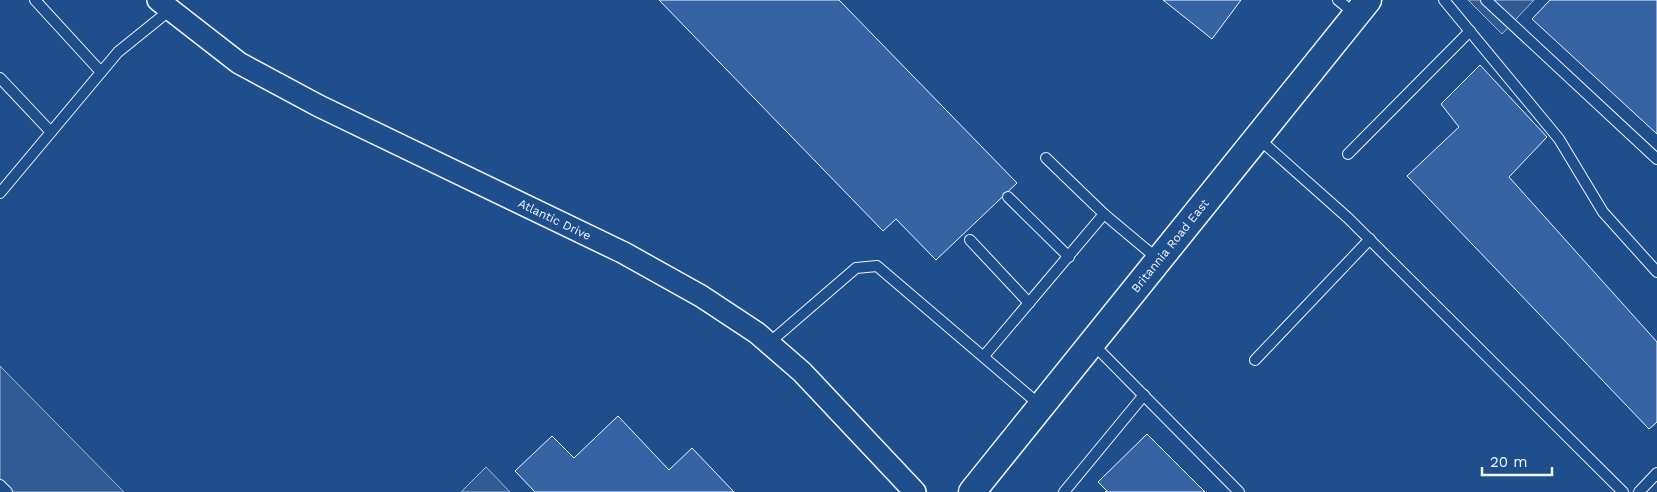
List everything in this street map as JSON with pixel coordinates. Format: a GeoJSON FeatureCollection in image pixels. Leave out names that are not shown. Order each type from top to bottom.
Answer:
{"type":"FeatureCollection","features":[{"type":"Feature","properties":{"kind":"street","name":"Atlantic Drive"},"geometry":{"type":"LineString","coordinates":[[164,5],[239,63],[328,111],[624,253],[701,296],[757,333],[802,372],[914,492]]}},
{"type":"Feature","properties":{"kind":"street","name":"Britannia Road East"},"geometry":{"type":"LineString","coordinates":[[972,492],[1258,137],[1354,5]]}},
{"type":"Feature","properties":{"kind":"lane"},"geometry":{"type":"LineString","coordinates":[[35,0],[101,72]]}},
{"type":"Feature","properties":{"kind":"lane"},"geometry":{"type":"LineString","coordinates":[[1444,0],[1559,139],[1603,212],[1657,272]]}},
{"type":"Feature","properties":{"kind":"lane"},"geometry":{"type":"LineString","coordinates":[[1486,0],[1657,159]]}},
{"type":"Feature","properties":{"kind":"lane"},"geometry":{"type":"LineString","coordinates":[[0,193],[118,52],[164,5]]}},
{"type":"Feature","properties":{"kind":"lane"},"geometry":{"type":"LineString","coordinates":[[1348,154],[1470,31]]}},
{"type":"Feature","properties":{"kind":"lane"},"geometry":{"type":"LineString","coordinates":[[0,78],[51,132]]}},
{"type":"Feature","properties":{"kind":"lane"},"geometry":{"type":"LineString","coordinates":[[1258,137],[1370,239],[1623,492]]}},
{"type":"Feature","properties":{"kind":"lane"},"geometry":{"type":"LineString","coordinates":[[1046,158],[1104,214],[1159,260]]}},
{"type":"Feature","properties":{"kind":"lane"},"geometry":{"type":"LineString","coordinates":[[1008,197],[1069,256]]}},
{"type":"Feature","properties":{"kind":"lane"},"geometry":{"type":"LineString","coordinates":[[984,356],[1104,214]]}},
{"type":"Feature","properties":{"kind":"lane"},"geometry":{"type":"LineString","coordinates":[[1254,360],[1370,239]]}},
{"type":"Feature","properties":{"kind":"lane"},"geometry":{"type":"LineString","coordinates":[[970,240],[1029,303]]}},
{"type":"Feature","properties":{"kind":"lane"},"geometry":{"type":"LineString","coordinates":[[769,343],[856,268],[877,266],[1041,406]]}},
{"type":"Feature","properties":{"kind":"lane"},"geometry":{"type":"LineString","coordinates":[[1092,343],[1239,492]]}},
{"type":"Feature","properties":{"kind":"lane"},"geometry":{"type":"LineString","coordinates":[[1064,492],[1144,395]]}},
{"type":"Feature","properties":{"kind":"lane"},"geometry":{"type":"LineString","coordinates":[[1639,492],[1657,473]]}},
{"type":"Feature","properties":{"kind":"lane"},"geometry":{"type":"LineString","coordinates":[[0,485],[7,492]]}},
{"type":"Feature","properties":{"kind":"shaded area"},"geometry":{"type":"Polygon","coordinates":[[[1468,0],[1534,0],[1502,34],[1468,0]]]}},
{"type":"Feature","properties":{"kind":"shaded area"},"geometry":{"type":"Polygon","coordinates":[[[0,366],[124,492],[0,492],[0,366]]]}},
{"type":"Feature","properties":{"kind":"shaded area"},"geometry":{"type":"Polygon","coordinates":[[[486,467],[510,492],[461,492],[486,467]]]}},
{"type":"Feature","properties":{"kind":"building"},"geometry":{"type":"Polygon","coordinates":[[[659,0],[839,0],[1017,183],[936,260],[896,219],[883,231],[659,0]]]}},
{"type":"Feature","properties":{"kind":"building"},"geometry":{"type":"Polygon","coordinates":[[[1163,0],[1241,0],[1212,39],[1163,0]]]}},
{"type":"Feature","properties":{"kind":"building"},"geometry":{"type":"Polygon","coordinates":[[[1550,0],[1657,0],[1657,134],[1532,19],[1550,0]]]}},
{"type":"Feature","properties":{"kind":"building"},"geometry":{"type":"Polygon","coordinates":[[[1480,65],[1547,137],[1509,177],[1657,342],[1657,422],[1649,429],[1407,176],[1459,127],[1441,104],[1480,65]]]}},
{"type":"Feature","properties":{"kind":"building"},"geometry":{"type":"Polygon","coordinates":[[[618,416],[669,470],[692,448],[734,492],[535,492],[515,471],[552,436],[574,458],[618,416]]]}},
{"type":"Feature","properties":{"kind":"building"},"geometry":{"type":"Polygon","coordinates":[[[1147,434],[1205,492],[1105,492],[1107,491],[1098,482],[1147,434]]]}}]}
